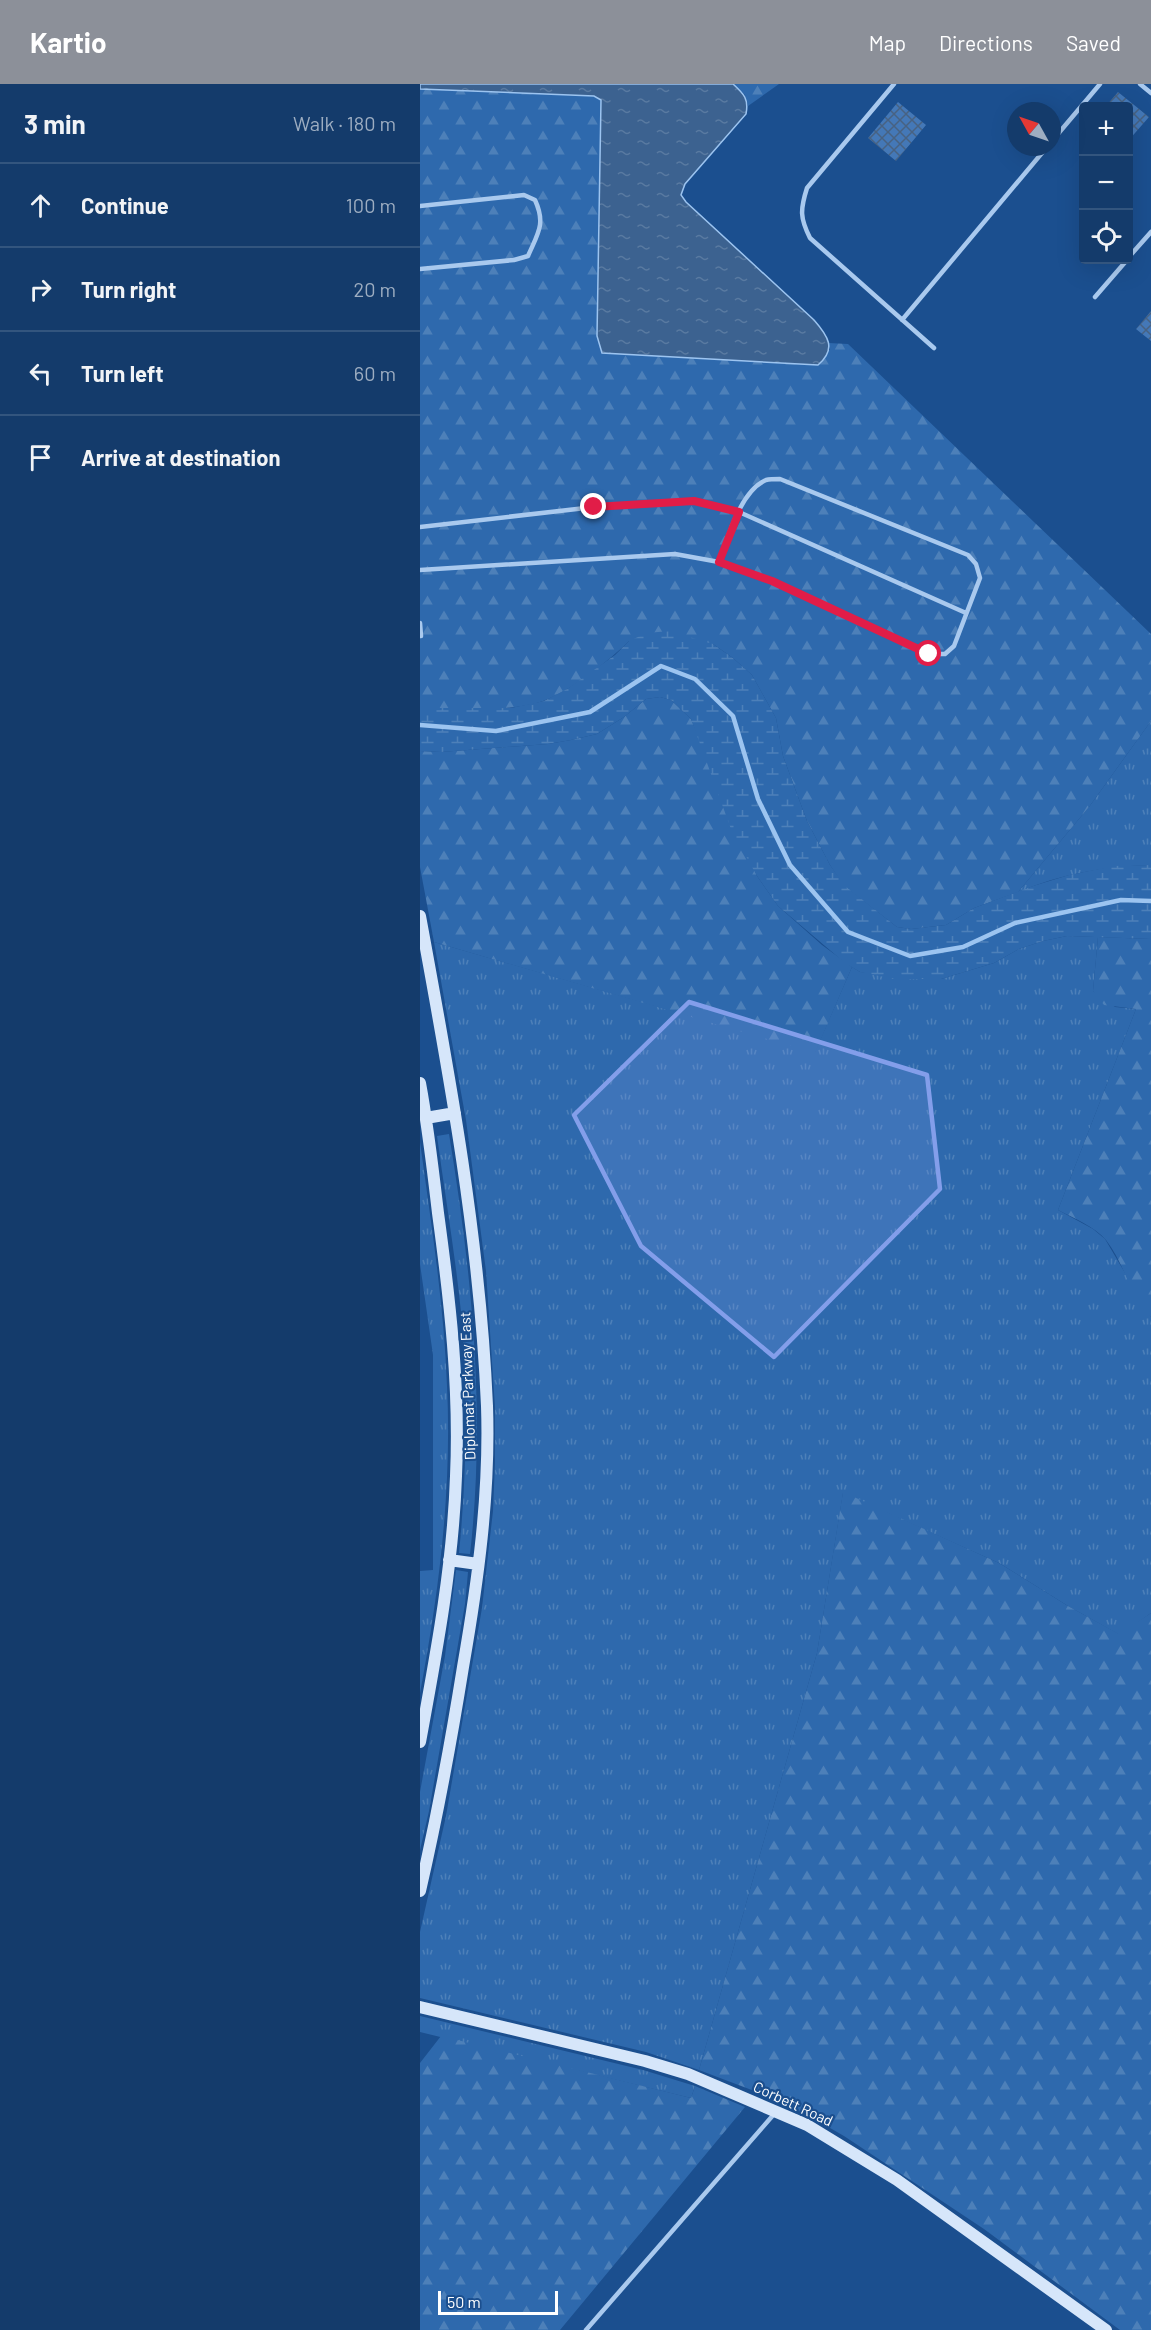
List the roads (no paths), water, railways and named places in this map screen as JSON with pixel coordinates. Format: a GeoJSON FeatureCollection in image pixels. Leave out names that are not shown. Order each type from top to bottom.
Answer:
{"type":"FeatureCollection","features":[{"type":"Feature","properties":{"kind":"main road","name":"Diplomat Parkway East"},"geometry":{"type":"LineString","coordinates":[[420,916],[455,1113],[477,1271],[487,1407],[484,1509],[474,1606],[437,1814],[420,1891]]}},
{"type":"Feature","properties":{"kind":"main road","name":"Diplomat Parkway East"},"geometry":{"type":"LineString","coordinates":[[420,1083],[452,1312],[456,1386],[456,1476],[449,1560],[437,1654],[420,1742]]}},
{"type":"Feature","properties":{"kind":"main road"},"geometry":{"type":"LineString","coordinates":[[426,1118],[455,1113]]}},
{"type":"Feature","properties":{"kind":"main road"},"geometry":{"type":"LineString","coordinates":[[449,1560],[478,1564]]}},
{"type":"Feature","properties":{"kind":"main road","name":"Corbett Road"},"geometry":{"type":"LineString","coordinates":[[420,2007],[645,2061],[688,2074],[777,2111],[840,2144],[897,2180],[1106,2330]]}},
{"type":"Feature","properties":{"kind":"lane"},"geometry":{"type":"LineString","coordinates":[[894,84],[807,188],[802,204],[802,221],[810,238],[934,348]]}},
{"type":"Feature","properties":{"kind":"lane"},"geometry":{"type":"LineString","coordinates":[[1061,130],[1100,84]]}},
{"type":"Feature","properties":{"kind":"lane"},"geometry":{"type":"LineString","coordinates":[[1140,84],[1151,93]]}},
{"type":"Feature","properties":{"kind":"lane"},"geometry":{"type":"LineString","coordinates":[[902,320],[1039,156]]}},
{"type":"Feature","properties":{"kind":"lane"},"geometry":{"type":"LineString","coordinates":[[420,206],[524,195],[535,200],[542,214],[538,232],[528,256],[514,261],[420,269]]}},
{"type":"Feature","properties":{"kind":"lane"},"geometry":{"type":"LineString","coordinates":[[1133,253],[1151,231]]}},
{"type":"Feature","properties":{"kind":"lane"},"geometry":{"type":"LineString","coordinates":[[1095,297],[1124,264]]}},
{"type":"Feature","properties":{"kind":"lane"},"geometry":{"type":"LineString","coordinates":[[420,570],[675,554],[719,562],[772,581],[929,654],[945,654],[954,646],[980,578],[976,564],[968,555],[780,479],[766,480],[754,488],[739,512],[719,562]]}},
{"type":"Feature","properties":{"kind":"lane"},"geometry":{"type":"LineString","coordinates":[[420,527],[594,507],[694,501],[739,512],[966,613]]}},
{"type":"Feature","properties":{"kind":"lane"},"geometry":{"type":"LineString","coordinates":[[420,623],[421,636]]}},
{"type":"Feature","properties":{"kind":"lane"},"geometry":{"type":"LineString","coordinates":[[586,2330],[777,2111]]}},
{"type":"Feature","properties":{"kind":"water"},"geometry":{"type":"Polygon","coordinates":[[[420,84],[733,84],[745,97],[746,114],[685,184],[681,195],[814,320],[828,342],[829,348],[824,359],[818,365],[602,353],[597,336],[601,100],[594,96],[420,89],[420,84]]]}},
{"type":"Feature","properties":{"kind":"waterway"},"geometry":{"type":"LineString","coordinates":[[420,725],[496,731],[590,712],[661,666],[695,679],[733,716],[758,799],[790,865],[848,932],[910,956],[963,947],[1015,923],[1121,900],[1151,901]]}}]}
